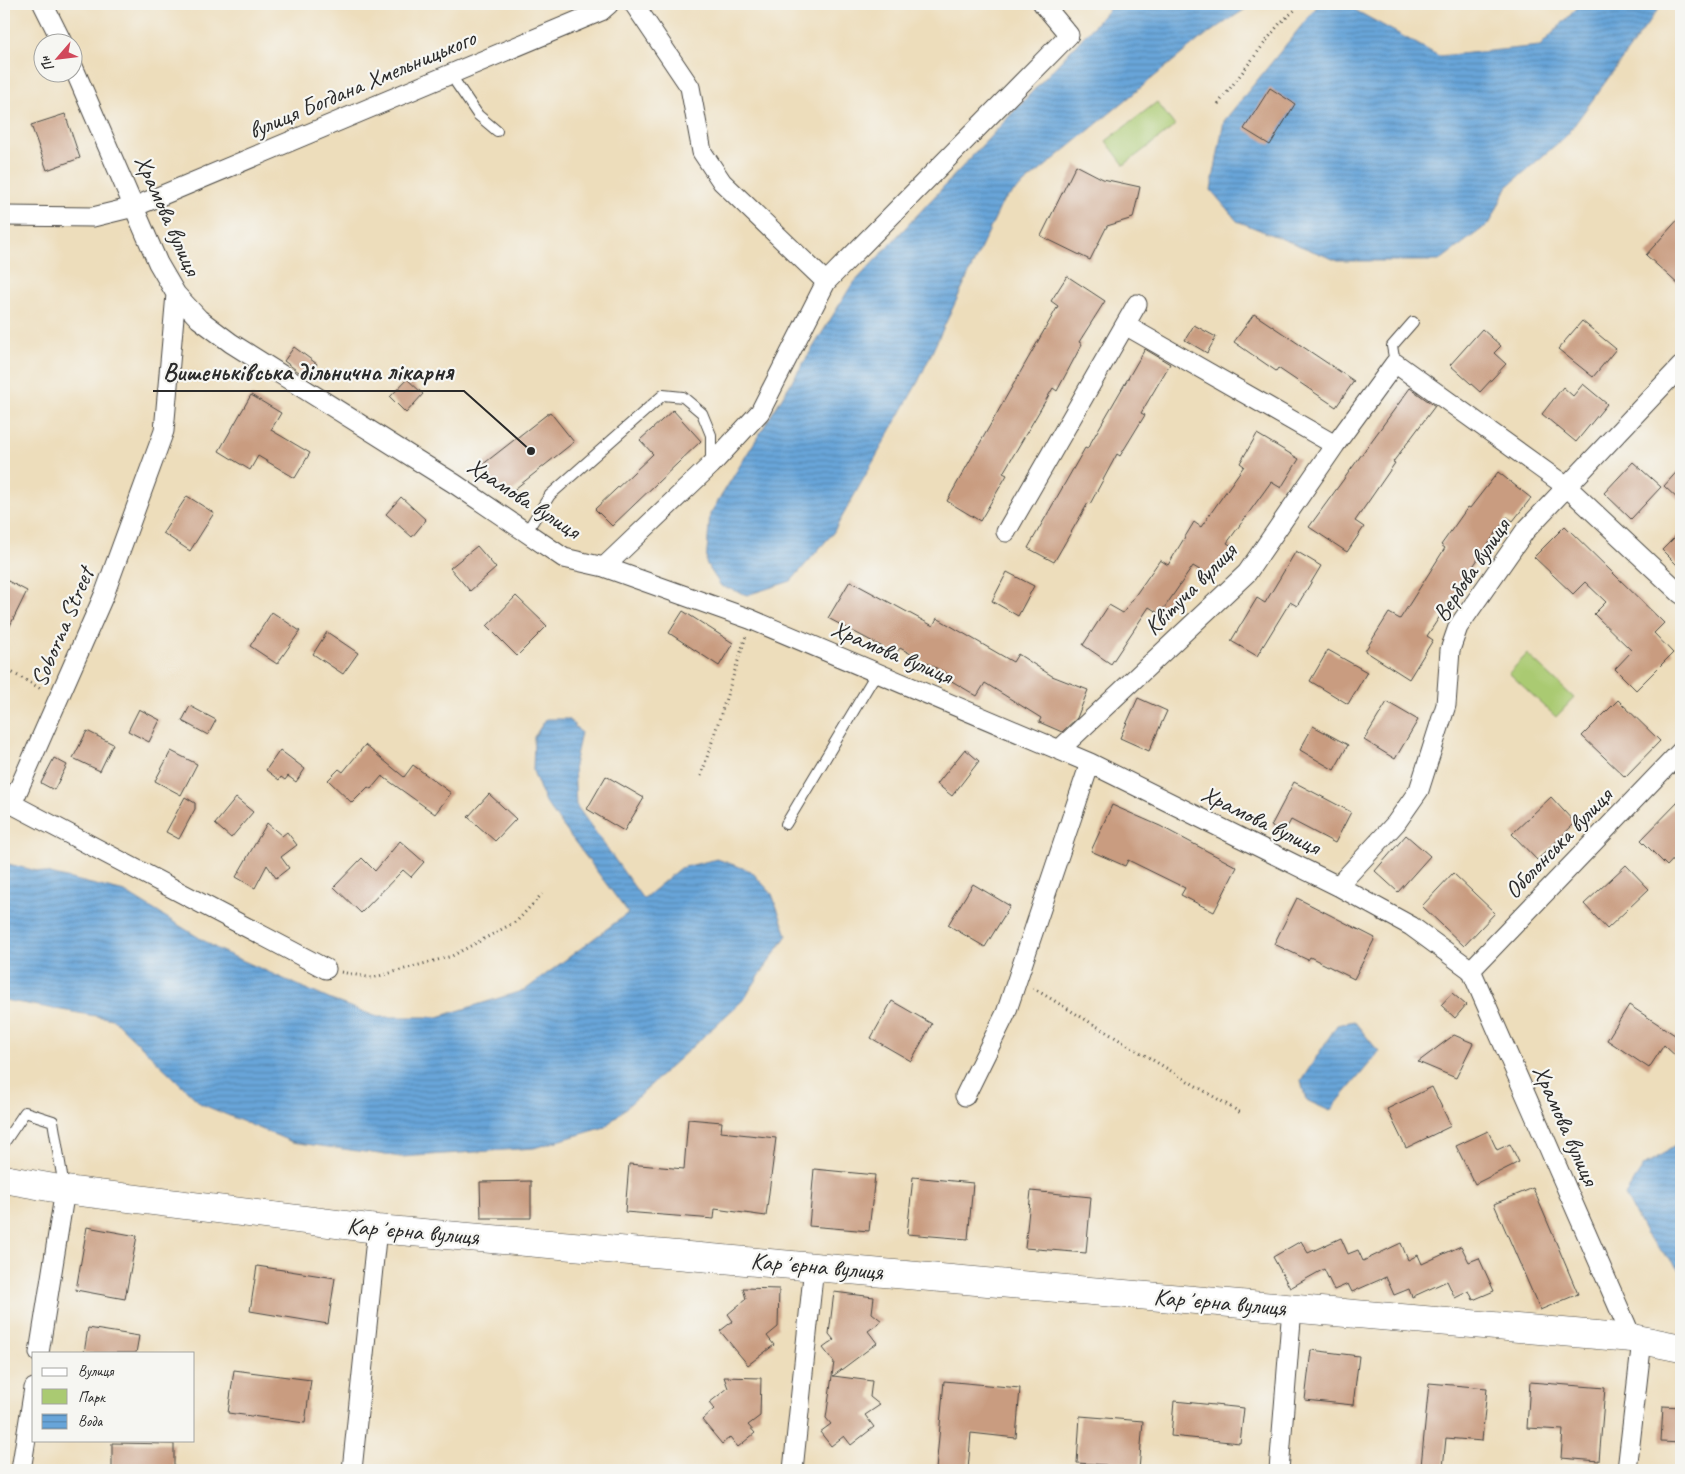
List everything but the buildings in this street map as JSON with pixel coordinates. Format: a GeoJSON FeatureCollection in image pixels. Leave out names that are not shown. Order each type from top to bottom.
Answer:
{"type":"FeatureCollection","features":[{"type":"Feature","properties":{"kind":"street"},"geometry":{"type":"LineString","coordinates":[[43,4],[57,32]]}},
{"type":"Feature","properties":{"kind":"street","name":"вулиця Богдана Хмельницького"},"geometry":{"type":"LineString","coordinates":[[134,207],[601,11],[608,4]]}},
{"type":"Feature","properties":{"kind":"street"},"geometry":{"type":"LineString","coordinates":[[634,4],[690,88],[702,152],[722,182],[826,282]]}},
{"type":"Feature","properties":{"kind":"street"},"geometry":{"type":"LineString","coordinates":[[604,567],[711,465],[760,412],[826,282],[1069,35],[1044,4]]}},
{"type":"Feature","properties":{"kind":"street","name":"Храмова вулиця"},"geometry":{"type":"LineString","coordinates":[[81,82],[98,119],[158,263],[176,294],[199,319],[231,343],[455,484],[525,534],[564,558],[604,567],[750,619],[1090,763],[1338,886],[1411,926],[1471,970],[1637,1339]]}},
{"type":"Feature","properties":{"kind":"street"},"geometry":{"type":"LineString","coordinates":[[4,216],[93,217],[134,207]]}},
{"type":"Feature","properties":{"kind":"street","name":"Soborna Street"},"geometry":{"type":"LineString","coordinates":[[176,294],[164,431],[104,595],[12,804],[326,969]]}},
{"type":"Feature","properties":{"kind":"street"},"geometry":{"type":"LineString","coordinates":[[1006,532],[1138,304]]}},
{"type":"Feature","properties":{"kind":"street"},"geometry":{"type":"LineString","coordinates":[[1125,325],[1334,445]]}},
{"type":"Feature","properties":{"kind":"street"},"geometry":{"type":"LineString","coordinates":[[1396,363],[1567,487],[1681,594]]}},
{"type":"Feature","properties":{"kind":"street","name":"Квітуча вулиця"},"geometry":{"type":"LineString","coordinates":[[1059,750],[1247,573],[1334,445],[1396,363]]}},
{"type":"Feature","properties":{"kind":"street","name":"Вербова вулиця"},"geometry":{"type":"LineString","coordinates":[[1338,886],[1396,823],[1419,790],[1446,705],[1450,650],[1458,627],[1525,531],[1681,366]]}},
{"type":"Feature","properties":{"kind":"street","name":"Оболонська вулиця"},"geometry":{"type":"LineString","coordinates":[[1471,970],[1681,751]]}},
{"type":"Feature","properties":{"kind":"street"},"geometry":{"type":"LineString","coordinates":[[965,1096],[1006,1013],[1090,763]]}},
{"type":"Feature","properties":{"kind":"street","name":"Карʼєрна вулиця"},"geometry":{"type":"LineString","coordinates":[[4,1179],[65,1190],[377,1229],[1637,1339],[1681,1348]]}},
{"type":"Feature","properties":{"kind":"street"},"geometry":{"type":"LineString","coordinates":[[39,1352],[65,1190]]}},
{"type":"Feature","properties":{"kind":"street"},"geometry":{"type":"LineString","coordinates":[[352,1470],[377,1229]]}},
{"type":"Feature","properties":{"kind":"street"},"geometry":{"type":"LineString","coordinates":[[793,1470],[814,1266]]}},
{"type":"Feature","properties":{"kind":"street"},"geometry":{"type":"LineString","coordinates":[[1279,1470],[1292,1308]]}},
{"type":"Feature","properties":{"kind":"street"},"geometry":{"type":"LineString","coordinates":[[1627,1470],[1637,1339]]}},
{"type":"Feature","properties":{"kind":"street"},"geometry":{"type":"LineString","coordinates":[[21,1470],[32,1401]]}},
{"type":"Feature","properties":{"kind":"lane"},"geometry":{"type":"LineString","coordinates":[[450,74],[478,115],[497,131]]}},
{"type":"Feature","properties":{"kind":"lane"},"geometry":{"type":"LineString","coordinates":[[1396,363],[1392,346],[1413,322]]}},
{"type":"Feature","properties":{"kind":"lane"},"geometry":{"type":"LineString","coordinates":[[525,534],[550,495],[663,395],[683,397],[702,414],[711,435],[711,465]]}},
{"type":"Feature","properties":{"kind":"lane"},"geometry":{"type":"LineString","coordinates":[[786,824],[877,672]]}},
{"type":"Feature","properties":{"kind":"lane"},"geometry":{"type":"LineString","coordinates":[[4,1143],[25,1112],[53,1121],[65,1190]]}},
{"type":"Feature","properties":{"kind":"path"},"geometry":{"type":"LineString","coordinates":[[1218,104],[1280,23],[1302,4]]}},
{"type":"Feature","properties":{"kind":"path"},"geometry":{"type":"LineString","coordinates":[[701,776],[740,661],[750,619]]}},
{"type":"Feature","properties":{"kind":"path"},"geometry":{"type":"LineString","coordinates":[[4,668],[59,698]]}},
{"type":"Feature","properties":{"kind":"path"},"geometry":{"type":"LineString","coordinates":[[326,969],[372,978],[452,956],[517,921],[542,894]]}},
{"type":"Feature","properties":{"kind":"path"},"geometry":{"type":"LineString","coordinates":[[1017,978],[1241,1113]]}},
{"type":"Feature","properties":{"kind":"green space"},"geometry":{"type":"Polygon","coordinates":[[[1157,102],[1175,126],[1124,165],[1106,141],[1157,102]]]}},
{"type":"Feature","properties":{"kind":"green space"},"geometry":{"type":"Polygon","coordinates":[[[1527,654],[1574,698],[1556,717],[1509,673],[1527,654]]]}},
{"type":"Feature","properties":{"kind":"water"},"geometry":{"type":"Polygon","coordinates":[[[1114,4],[1253,4],[1200,39],[1003,201],[918,382],[833,533],[791,581],[747,595],[721,586],[706,563],[710,514],[851,286],[1114,4]]]}},
{"type":"Feature","properties":{"kind":"water"},"geometry":{"type":"Polygon","coordinates":[[[1319,4],[1344,4],[1439,56],[1540,46],[1581,4],[1662,4],[1567,135],[1507,187],[1490,223],[1439,261],[1338,261],[1237,221],[1211,190],[1224,121],[1319,4]]]}},
{"type":"Feature","properties":{"kind":"water"},"geometry":{"type":"Polygon","coordinates":[[[546,719],[569,719],[581,733],[574,765],[576,805],[643,899],[680,868],[717,859],[751,871],[772,894],[787,935],[743,1000],[605,1127],[534,1148],[401,1157],[292,1142],[201,1104],[113,1019],[4,1000],[4,863],[125,892],[219,950],[331,1000],[378,1017],[438,1017],[525,990],[628,913],[545,802],[533,771],[534,737],[546,719]]]}},
{"type":"Feature","properties":{"kind":"water"},"geometry":{"type":"Polygon","coordinates":[[[1354,1021],[1379,1052],[1330,1111],[1306,1100],[1301,1081],[1337,1025],[1354,1021]]]}},
{"type":"Feature","properties":{"kind":"water"},"geometry":{"type":"Polygon","coordinates":[[[1681,1142],[1681,1271],[1646,1235],[1625,1195],[1644,1166],[1681,1142]]]}},
{"type":"Feature","properties":{"kind":"place","name":"Вишеньківська дільнична лікарня"},"geometry":{"type":"Point","coordinates":[531,451]}}]}
